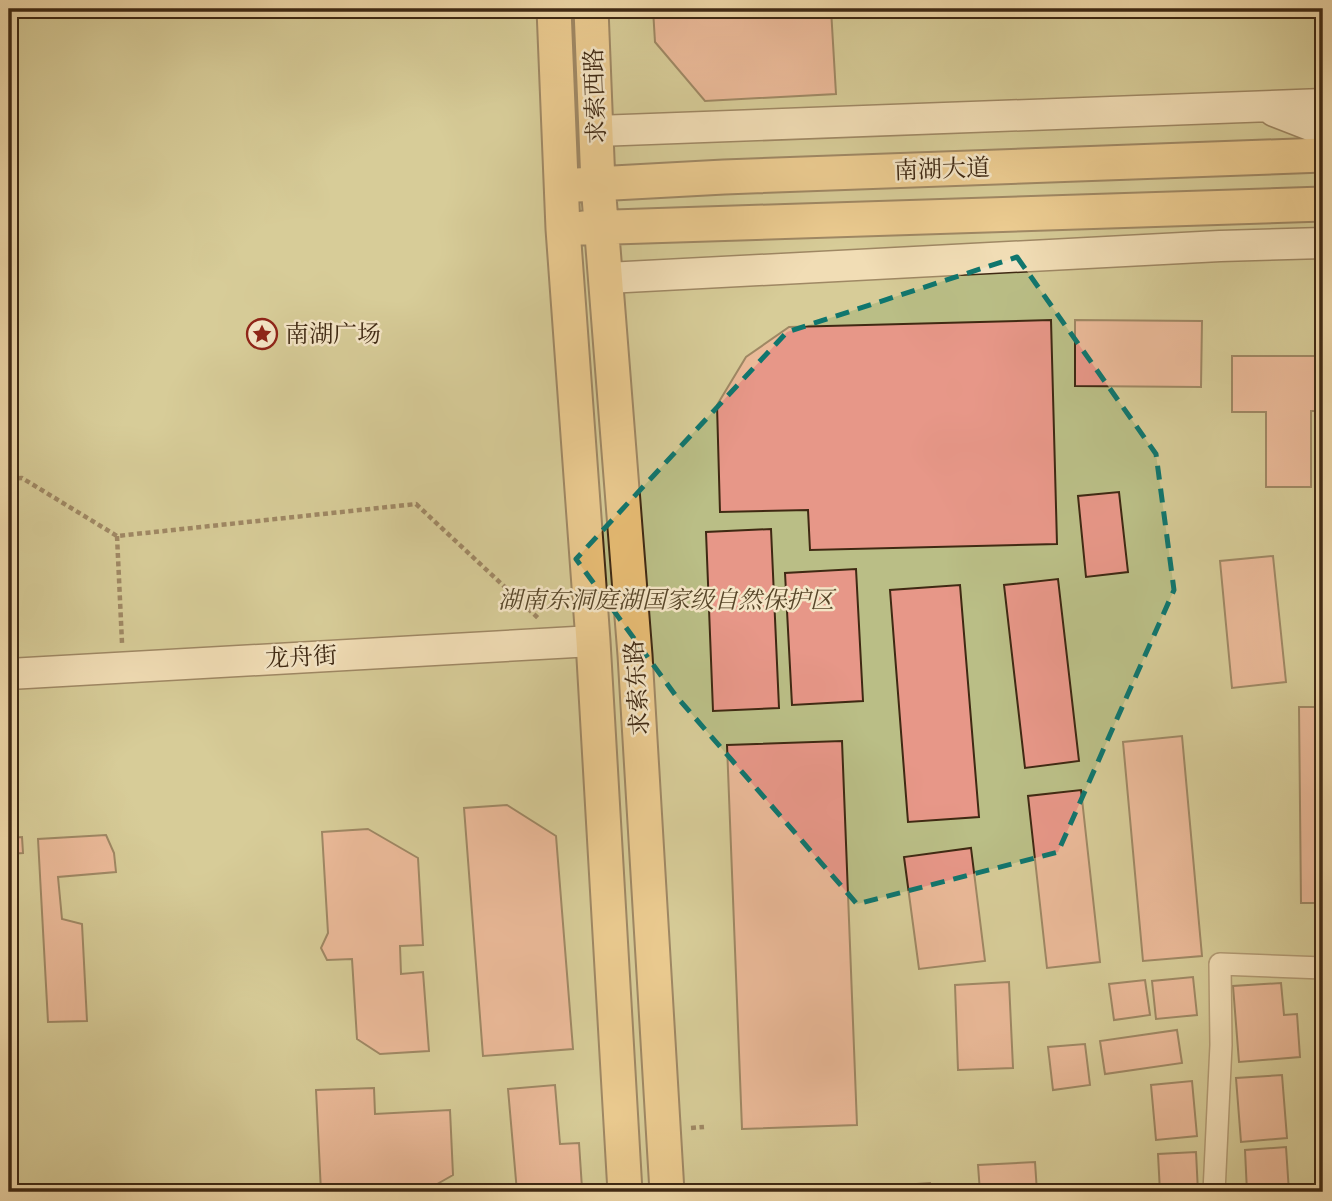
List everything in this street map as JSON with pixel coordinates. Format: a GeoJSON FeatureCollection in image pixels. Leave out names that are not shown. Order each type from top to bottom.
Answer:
{"type":"FeatureCollection","features":[{"type":"Feature","properties":{"kind":"main road","name":"求索东路"},"geometry":{"type":"LineString","coordinates":[[554,9],[578,642],[625,1192]]}},
{"type":"Feature","properties":{"kind":"main road","name":"求索西路"},"geometry":{"type":"LineString","coordinates":[[591,9],[598,184]]}},
{"type":"Feature","properties":{"kind":"main road"},"geometry":{"type":"LineString","coordinates":[[597,131],[1323,104]]}},
{"type":"Feature","properties":{"kind":"main road"},"geometry":{"type":"LineString","coordinates":[[1261,107],[1323,130]]}},
{"type":"Feature","properties":{"kind":"main road","name":"南湖大道"},"geometry":{"type":"LineString","coordinates":[[562,186],[724,177],[1323,155]]}},
{"type":"Feature","properties":{"kind":"main road","name":"求索东路"},"geometry":{"type":"LineString","coordinates":[[598,184],[635,655],[667,1192]]}},
{"type":"Feature","properties":{"kind":"main road","name":"南湖大道"},"geometry":{"type":"LineString","coordinates":[[563,229],[1323,204]]}},
{"type":"Feature","properties":{"kind":"main road"},"geometry":{"type":"LineString","coordinates":[[607,278],[1323,243]]}},
{"type":"Feature","properties":{"kind":"main road","name":"龙舟街"},"geometry":{"type":"LineString","coordinates":[[9,674],[578,642]]}},
{"type":"Feature","properties":{"kind":"street"},"geometry":{"type":"LineString","coordinates":[[1214,1192],[1221,1045],[1220,964],[1323,968]]}},
{"type":"Feature","properties":{"kind":"path"},"geometry":{"type":"LineString","coordinates":[[9,44],[15,9]]}},
{"type":"Feature","properties":{"kind":"path"},"geometry":{"type":"LineString","coordinates":[[9,479],[22,478],[117,536],[416,504],[578,642]]}},
{"type":"Feature","properties":{"kind":"path"},"geometry":{"type":"LineString","coordinates":[[117,536],[123,667]]}},
{"type":"Feature","properties":{"kind":"highlighted area"},"geometry":{"type":"Polygon","coordinates":[[[1017,257],[1156,454],[1174,590],[1058,852],[857,904],[676,696],[576,559],[787,332],[1017,257]]]}},
{"type":"Feature","properties":{"kind":"green space","name":"湖南东洞庭湖国家级自然保护区"},"geometry":{"type":"Polygon","coordinates":[[[9,9],[1323,9],[1323,1192],[9,1192],[9,9]]]}},
{"type":"Feature","properties":{"kind":"building"},"geometry":{"type":"Polygon","coordinates":[[[653,9],[831,9],[836,94],[705,101],[655,42],[653,9]]]}},
{"type":"Feature","properties":{"kind":"building"},"geometry":{"type":"Polygon","coordinates":[[[1051,320],[1057,544],[810,550],[808,510],[720,512],[717,405],[746,357],[789,327],[1051,320]]]}},
{"type":"Feature","properties":{"kind":"building"},"geometry":{"type":"Polygon","coordinates":[[[1075,320],[1202,321],[1201,387],[1075,386],[1075,320]]]}},
{"type":"Feature","properties":{"kind":"building"},"geometry":{"type":"Polygon","coordinates":[[[1232,356],[1323,356],[1323,411],[1311,411],[1311,487],[1266,487],[1266,412],[1232,412],[1232,356]]]}},
{"type":"Feature","properties":{"kind":"building"},"geometry":{"type":"Polygon","coordinates":[[[1119,492],[1128,572],[1086,577],[1078,496],[1119,492]]]}},
{"type":"Feature","properties":{"kind":"building"},"geometry":{"type":"Polygon","coordinates":[[[771,529],[779,708],[713,711],[706,532],[771,529]]]}},
{"type":"Feature","properties":{"kind":"building"},"geometry":{"type":"Polygon","coordinates":[[[1323,547],[1323,677],[1320,677],[1316,548],[1323,547]]]}},
{"type":"Feature","properties":{"kind":"building"},"geometry":{"type":"Polygon","coordinates":[[[1273,556],[1286,682],[1232,688],[1220,561],[1273,556]]]}},
{"type":"Feature","properties":{"kind":"building"},"geometry":{"type":"Polygon","coordinates":[[[856,569],[863,701],[792,705],[785,573],[856,569]]]}},
{"type":"Feature","properties":{"kind":"building"},"geometry":{"type":"Polygon","coordinates":[[[1058,579],[1079,761],[1025,768],[1004,585],[1058,579]]]}},
{"type":"Feature","properties":{"kind":"building"},"geometry":{"type":"Polygon","coordinates":[[[960,585],[979,817],[908,822],[890,590],[960,585]]]}},
{"type":"Feature","properties":{"kind":"building"},"geometry":{"type":"Polygon","coordinates":[[[1299,707],[1323,707],[1323,903],[1301,903],[1299,707]]]}},
{"type":"Feature","properties":{"kind":"building"},"geometry":{"type":"Polygon","coordinates":[[[1182,736],[1202,956],[1143,961],[1123,742],[1182,736]]]}},
{"type":"Feature","properties":{"kind":"building"},"geometry":{"type":"Polygon","coordinates":[[[842,741],[857,1125],[742,1129],[727,745],[842,741]]]}},
{"type":"Feature","properties":{"kind":"building"},"geometry":{"type":"Polygon","coordinates":[[[1081,790],[1100,962],[1047,968],[1028,796],[1081,790]]]}},
{"type":"Feature","properties":{"kind":"building"},"geometry":{"type":"Polygon","coordinates":[[[507,805],[556,836],[573,1049],[483,1056],[464,808],[507,805]]]}},
{"type":"Feature","properties":{"kind":"building"},"geometry":{"type":"Polygon","coordinates":[[[368,829],[418,858],[423,945],[400,946],[401,974],[423,972],[429,1051],[380,1054],[357,1039],[352,959],[327,960],[321,948],[328,933],[322,832],[368,829]]]}},
{"type":"Feature","properties":{"kind":"building"},"geometry":{"type":"Polygon","coordinates":[[[106,835],[114,853],[116,872],[58,877],[62,919],[82,924],[87,1021],[48,1022],[38,839],[106,835]]]}},
{"type":"Feature","properties":{"kind":"building"},"geometry":{"type":"Polygon","coordinates":[[[22,837],[23,853],[9,854],[9,838],[22,837]]]}},
{"type":"Feature","properties":{"kind":"building"},"geometry":{"type":"Polygon","coordinates":[[[971,848],[985,961],[919,969],[904,857],[971,848]]]}},
{"type":"Feature","properties":{"kind":"building"},"geometry":{"type":"Polygon","coordinates":[[[1193,977],[1197,1015],[1156,1019],[1152,981],[1193,977]]]}},
{"type":"Feature","properties":{"kind":"building"},"geometry":{"type":"Polygon","coordinates":[[[1145,980],[1150,1015],[1114,1020],[1109,984],[1145,980]]]}},
{"type":"Feature","properties":{"kind":"building"},"geometry":{"type":"Polygon","coordinates":[[[1009,982],[1013,1068],[958,1070],[955,985],[1009,982]]]}},
{"type":"Feature","properties":{"kind":"building"},"geometry":{"type":"Polygon","coordinates":[[[1281,983],[1284,1015],[1297,1014],[1300,1057],[1239,1062],[1233,986],[1281,983]]]}},
{"type":"Feature","properties":{"kind":"building"},"geometry":{"type":"Polygon","coordinates":[[[1177,1030],[1182,1063],[1105,1074],[1100,1041],[1177,1030]]]}},
{"type":"Feature","properties":{"kind":"building"},"geometry":{"type":"Polygon","coordinates":[[[1085,1044],[1090,1085],[1053,1090],[1048,1047],[1085,1044]]]}},
{"type":"Feature","properties":{"kind":"building"},"geometry":{"type":"Polygon","coordinates":[[[1282,1075],[1287,1138],[1241,1142],[1236,1078],[1282,1075]]]}},
{"type":"Feature","properties":{"kind":"building"},"geometry":{"type":"Polygon","coordinates":[[[1192,1081],[1197,1136],[1156,1140],[1151,1085],[1192,1081]]]}},
{"type":"Feature","properties":{"kind":"building"},"geometry":{"type":"Polygon","coordinates":[[[555,1085],[560,1144],[579,1143],[582,1188],[579,1192],[517,1192],[508,1089],[555,1085]]]}},
{"type":"Feature","properties":{"kind":"building"},"geometry":{"type":"Polygon","coordinates":[[[374,1088],[375,1114],[450,1110],[453,1175],[423,1192],[321,1192],[316,1090],[374,1088]]]}},
{"type":"Feature","properties":{"kind":"building"},"geometry":{"type":"Polygon","coordinates":[[[1286,1147],[1289,1192],[1247,1192],[1245,1150],[1286,1147]]]}},
{"type":"Feature","properties":{"kind":"building"},"geometry":{"type":"Polygon","coordinates":[[[1196,1152],[1198,1192],[1160,1192],[1158,1154],[1196,1152]]]}},
{"type":"Feature","properties":{"kind":"building"},"geometry":{"type":"Polygon","coordinates":[[[1035,1162],[1037,1192],[980,1192],[978,1165],[1035,1162]]]}},
{"type":"Feature","properties":{"kind":"building"},"geometry":{"type":"Polygon","coordinates":[[[930,1183],[931,1192],[888,1192],[888,1186],[930,1183]]]}},
{"type":"Feature","properties":{"kind":"place","name":"南湖广场"},"geometry":{"type":"Point","coordinates":[262,334]}}]}
